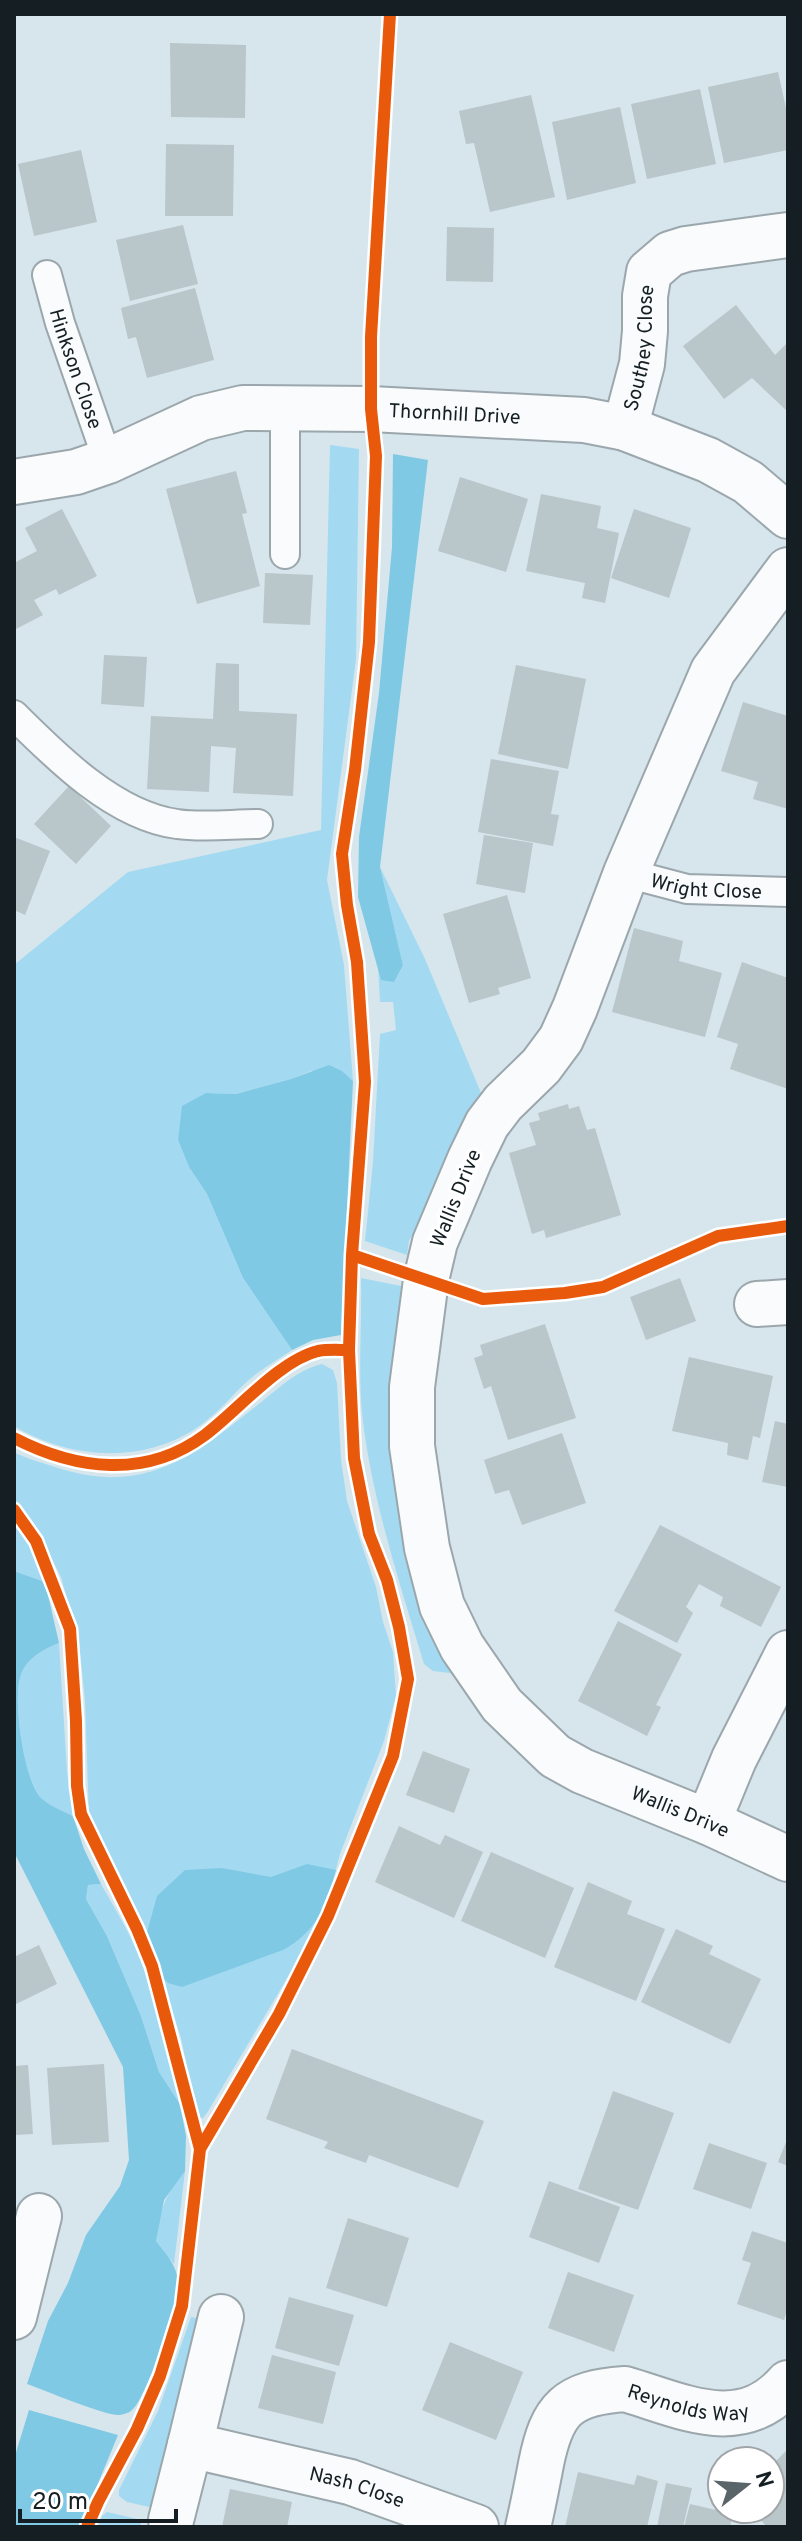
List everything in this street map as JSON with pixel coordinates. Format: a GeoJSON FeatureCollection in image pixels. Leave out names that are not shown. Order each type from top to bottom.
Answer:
{"type":"FeatureCollection","features":[{"type":"Feature","properties":{"kind":"street","name":"Southey Close"},"geometry":{"type":"LineString","coordinates":[[625,428],[642,364],[649,272],[670,254],[686,249],[788,235]]}},
{"type":"Feature","properties":{"kind":"street","name":"Thornhill Drive"},"geometry":{"type":"LineString","coordinates":[[14,482],[76,472],[108,461],[201,418],[243,408],[285,407],[584,420],[625,428],[708,460],[748,482],[788,516]]}},
{"type":"Feature","properties":{"kind":"street","name":"Wallis Drive"},"geometry":{"type":"LineString","coordinates":[[788,570],[713,671],[626,873],[561,1039],[541,1066],[503,1103],[487,1124],[435,1242],[416,1340],[412,1387],[412,1446],[427,1548],[442,1606],[462,1647],[502,1705],[555,1756],[582,1771],[708,1822],[788,1859]]}},
{"type":"Feature","properties":{"kind":"street"},"geometry":{"type":"LineString","coordinates":[[708,1822],[734,1759],[788,1653]]}},
{"type":"Feature","properties":{"kind":"street"},"geometry":{"type":"LineString","coordinates":[[14,2317],[39,2216]]}},
{"type":"Feature","properties":{"kind":"street"},"geometry":{"type":"LineString","coordinates":[[171,2520],[221,2317]]}},
{"type":"Feature","properties":{"kind":"street","name":"Reynolds Way"},"geometry":{"type":"LineString","coordinates":[[528,2527],[547,2431],[557,2415],[572,2402],[590,2395],[625,2389],[719,2414],[741,2413],[770,2401],[788,2383]]}},
{"type":"Feature","properties":{"kind":"street","name":"Nash Close"},"geometry":{"type":"LineString","coordinates":[[190,2445],[350,2482],[476,2527]]}},
{"type":"Feature","properties":{"kind":"lane","name":"Hinkson Close"},"geometry":{"type":"LineString","coordinates":[[47,275],[60,323],[108,461]]}},
{"type":"Feature","properties":{"kind":"lane"},"geometry":{"type":"LineString","coordinates":[[285,407],[285,554]]}},
{"type":"Feature","properties":{"kind":"lane"},"geometry":{"type":"LineString","coordinates":[[14,715],[55,756],[117,801],[154,818],[176,824],[258,824]]}},
{"type":"Feature","properties":{"kind":"lane","name":"Wright Close"},"geometry":{"type":"LineString","coordinates":[[626,873],[687,889],[788,892]]}},
{"type":"Feature","properties":{"kind":"shaded area"},"geometry":{"type":"Polygon","coordinates":[[[330,445],[359,449],[356,659],[327,880],[344,965],[353,1081],[342,1071],[311,1071],[236,1094],[206,1093],[178,1140],[189,1167],[207,1194],[243,1278],[292,1350],[256,1374],[206,1421],[161,1445],[111,1453],[61,1446],[14,1426],[14,965],[128,872],[321,830],[330,445]]]}},
{"type":"Feature","properties":{"kind":"shaded area"},"geometry":{"type":"Polygon","coordinates":[[[393,454],[428,460],[380,867],[403,965],[394,982],[381,980],[358,897],[359,837],[379,693],[392,547],[393,454]]]}},
{"type":"Feature","properties":{"kind":"shaded area"},"geometry":{"type":"Polygon","coordinates":[[[380,867],[425,959],[484,1100],[409,1241],[407,1255],[365,1241],[380,1034],[396,1030],[393,1002],[380,1002],[378,965],[381,980],[403,965],[380,867]]]}},
{"type":"Feature","properties":{"kind":"shaded area"},"geometry":{"type":"Polygon","coordinates":[[[329,1065],[353,1081],[341,1335],[313,1340],[292,1350],[243,1278],[207,1194],[189,1167],[178,1140],[182,1106],[206,1093],[236,1094],[329,1065]]]}},
{"type":"Feature","properties":{"kind":"shaded area"},"geometry":{"type":"Polygon","coordinates":[[[361,1278],[406,1287],[458,1674],[433,1671],[424,1664],[379,1509],[362,1414],[361,1278]]]}},
{"type":"Feature","properties":{"kind":"shaded area"},"geometry":{"type":"Polygon","coordinates":[[[322,1364],[333,1370],[337,1383],[341,1460],[347,1501],[376,1587],[393,1652],[396,1696],[384,1741],[340,1854],[329,1896],[298,1960],[207,2113],[203,2118],[197,2118],[181,2038],[153,1950],[89,1819],[85,1700],[79,1643],[61,1577],[40,1536],[14,1499],[14,1452],[86,1475],[114,1477],[139,1474],[186,1456],[231,1426],[295,1376],[322,1364]]]}},
{"type":"Feature","properties":{"kind":"shaded area"},"geometry":{"type":"Polygon","coordinates":[[[14,1524],[25,1537],[45,1582],[14,1571],[14,1524]]]}},
{"type":"Feature","properties":{"kind":"shaded area"},"geometry":{"type":"Polygon","coordinates":[[[14,1571],[45,1582],[59,1643],[30,1660],[22,1671],[18,1704],[25,1759],[41,1798],[73,1816],[101,1884],[88,1885],[86,1899],[107,1936],[141,2016],[159,2072],[180,2104],[186,2136],[185,2171],[164,2200],[156,2241],[176,2272],[177,2294],[161,2350],[145,2388],[132,2410],[120,2415],[90,2408],[27,2384],[48,2321],[68,2283],[86,2235],[120,2186],[129,2160],[123,2067],[14,1852],[14,1571]]]}},
{"type":"Feature","properties":{"kind":"shaded area"},"geometry":{"type":"Polygon","coordinates":[[[59,1643],[73,1816],[45,1801],[35,1789],[25,1759],[19,1722],[18,1689],[22,1671],[35,1656],[59,1643]]]}},
{"type":"Feature","properties":{"kind":"shaded area"},"geometry":{"type":"Polygon","coordinates":[[[307,1864],[336,1870],[318,1917],[295,1943],[182,1987],[168,1983],[161,1976],[146,1936],[157,1896],[185,1870],[222,1868],[271,1877],[307,1864]]]}},
{"type":"Feature","properties":{"kind":"shaded area"},"geometry":{"type":"Polygon","coordinates":[[[101,1884],[131,1938],[147,1979],[180,2104],[159,2072],[141,2016],[107,1936],[86,1899],[88,1885],[101,1884]]]}},
{"type":"Feature","properties":{"kind":"shaded area"},"geometry":{"type":"Polygon","coordinates":[[[185,2171],[174,2264],[156,2241],[164,2203],[185,2171]]]}},
{"type":"Feature","properties":{"kind":"shaded area"},"geometry":{"type":"Polygon","coordinates":[[[191,2317],[200,2319],[182,2382],[154,2508],[127,2502],[119,2496],[119,2490],[158,2411],[191,2317]]]}},
{"type":"Feature","properties":{"kind":"shaded area"},"geometry":{"type":"Polygon","coordinates":[[[29,2410],[118,2435],[80,2527],[14,2527],[14,2459],[29,2410]]]}},
{"type":"Feature","properties":{"kind":"shaded area"},"geometry":{"type":"Polygon","coordinates":[[[107,2512],[142,2520],[140,2527],[98,2527],[107,2512]]]}},
{"type":"Feature","properties":{"kind":"building"},"geometry":{"type":"Polygon","coordinates":[[[170,43],[246,45],[245,118],[171,117],[170,43]]]}},
{"type":"Feature","properties":{"kind":"building"},"geometry":{"type":"Polygon","coordinates":[[[778,72],[788,117],[788,150],[724,163],[708,87],[778,72]]]}},
{"type":"Feature","properties":{"kind":"building"},"geometry":{"type":"Polygon","coordinates":[[[700,89],[716,164],[647,179],[631,104],[700,89]]]}},
{"type":"Feature","properties":{"kind":"building"},"geometry":{"type":"Polygon","coordinates":[[[531,95],[555,197],[490,212],[474,143],[466,144],[459,111],[531,95]]]}},
{"type":"Feature","properties":{"kind":"building"},"geometry":{"type":"Polygon","coordinates":[[[620,107],[636,183],[567,200],[552,122],[620,107]]]}},
{"type":"Feature","properties":{"kind":"building"},"geometry":{"type":"Polygon","coordinates":[[[166,144],[234,145],[233,216],[165,216],[166,144]]]}},
{"type":"Feature","properties":{"kind":"building"},"geometry":{"type":"Polygon","coordinates":[[[81,150],[97,222],[34,236],[18,164],[81,150]]]}},
{"type":"Feature","properties":{"kind":"building"},"geometry":{"type":"Polygon","coordinates":[[[183,225],[198,284],[130,301],[116,240],[183,225]]]}},
{"type":"Feature","properties":{"kind":"building"},"geometry":{"type":"Polygon","coordinates":[[[447,227],[494,228],[493,282],[446,281],[447,227]]]}},
{"type":"Feature","properties":{"kind":"building"},"geometry":{"type":"Polygon","coordinates":[[[195,288],[214,360],[147,378],[136,337],[128,339],[121,308],[195,288]]]}},
{"type":"Feature","properties":{"kind":"building"},"geometry":{"type":"Polygon","coordinates":[[[736,305],[775,355],[788,342],[788,412],[752,378],[724,399],[683,346],[736,305]]]}},
{"type":"Feature","properties":{"kind":"building"},"geometry":{"type":"Polygon","coordinates":[[[236,471],[247,513],[242,514],[260,586],[197,604],[166,489],[236,471]]]}},
{"type":"Feature","properties":{"kind":"building"},"geometry":{"type":"Polygon","coordinates":[[[460,477],[528,499],[506,572],[438,551],[460,477]]]}},
{"type":"Feature","properties":{"kind":"building"},"geometry":{"type":"Polygon","coordinates":[[[541,494],[601,506],[597,528],[619,533],[605,603],[582,598],[585,583],[526,571],[541,494]]]}},
{"type":"Feature","properties":{"kind":"building"},"geometry":{"type":"Polygon","coordinates":[[[62,509],[97,576],[59,595],[56,589],[34,600],[43,615],[14,630],[14,563],[37,551],[25,528],[62,509]]]}},
{"type":"Feature","properties":{"kind":"building"},"geometry":{"type":"Polygon","coordinates":[[[634,509],[691,528],[669,598],[611,578],[634,509]]]}},
{"type":"Feature","properties":{"kind":"building"},"geometry":{"type":"Polygon","coordinates":[[[265,573],[313,575],[310,625],[263,623],[265,573]]]}},
{"type":"Feature","properties":{"kind":"building"},"geometry":{"type":"Polygon","coordinates":[[[104,655],[147,657],[144,707],[101,704],[104,655]]]}},
{"type":"Feature","properties":{"kind":"building"},"geometry":{"type":"Polygon","coordinates":[[[216,663],[239,664],[239,711],[297,714],[293,796],[233,793],[236,748],[211,746],[209,792],[147,789],[151,716],[213,719],[216,663]]]}},
{"type":"Feature","properties":{"kind":"building"},"geometry":{"type":"Polygon","coordinates":[[[516,665],[586,679],[568,769],[498,754],[516,665]]]}},
{"type":"Feature","properties":{"kind":"building"},"geometry":{"type":"Polygon","coordinates":[[[743,702],[788,716],[788,809],[753,799],[758,782],[721,771],[743,702]]]}},
{"type":"Feature","properties":{"kind":"building"},"geometry":{"type":"Polygon","coordinates":[[[491,759],[559,771],[551,814],[559,815],[553,846],[478,832],[491,759]]]}},
{"type":"Feature","properties":{"kind":"building"},"geometry":{"type":"Polygon","coordinates":[[[69,786],[111,826],[76,864],[34,824],[69,786]]]}},
{"type":"Feature","properties":{"kind":"building"},"geometry":{"type":"Polygon","coordinates":[[[484,835],[533,843],[525,893],[476,884],[484,835]]]}},
{"type":"Feature","properties":{"kind":"building"},"geometry":{"type":"Polygon","coordinates":[[[14,837],[50,851],[25,915],[14,910],[14,837]]]}},
{"type":"Feature","properties":{"kind":"building"},"geometry":{"type":"Polygon","coordinates":[[[507,895],[531,978],[498,988],[500,994],[469,1003],[443,914],[507,895]]]}},
{"type":"Feature","properties":{"kind":"building"},"geometry":{"type":"Polygon","coordinates":[[[634,928],[683,941],[679,961],[722,973],[705,1037],[612,1012],[634,928]]]}},
{"type":"Feature","properties":{"kind":"building"},"geometry":{"type":"Polygon","coordinates":[[[742,962],[788,978],[788,1089],[730,1069],[738,1044],[717,1037],[742,962]]]}},
{"type":"Feature","properties":{"kind":"building"},"geometry":{"type":"Polygon","coordinates":[[[568,1104],[569,1109],[579,1106],[587,1130],[595,1128],[621,1215],[546,1238],[544,1230],[532,1234],[509,1153],[536,1145],[529,1123],[540,1120],[538,1113],[568,1104]]]}},
{"type":"Feature","properties":{"kind":"building"},"geometry":{"type":"Polygon","coordinates":[[[680,1278],[696,1321],[646,1340],[630,1297],[680,1278]]]}},
{"type":"Feature","properties":{"kind":"building"},"geometry":{"type":"Polygon","coordinates":[[[545,1324],[576,1418],[508,1440],[491,1386],[484,1389],[474,1358],[483,1355],[480,1345],[545,1324]]]}},
{"type":"Feature","properties":{"kind":"building"},"geometry":{"type":"Polygon","coordinates":[[[689,1357],[773,1376],[760,1438],[753,1436],[748,1460],[727,1455],[728,1443],[672,1431],[689,1357]]]}},
{"type":"Feature","properties":{"kind":"building"},"geometry":{"type":"Polygon","coordinates":[[[775,1421],[788,1424],[788,1487],[762,1482],[775,1421]]]}},
{"type":"Feature","properties":{"kind":"building"},"geometry":{"type":"Polygon","coordinates":[[[562,1433],[586,1503],[522,1525],[509,1490],[495,1494],[484,1460],[562,1433]]]}},
{"type":"Feature","properties":{"kind":"building"},"geometry":{"type":"Polygon","coordinates":[[[660,1525],[781,1587],[761,1627],[720,1606],[723,1597],[699,1584],[686,1607],[693,1613],[677,1643],[614,1611],[660,1525]]]}},
{"type":"Feature","properties":{"kind":"building"},"geometry":{"type":"Polygon","coordinates":[[[618,1621],[682,1654],[656,1705],[661,1707],[647,1736],[578,1701],[618,1621]]]}},
{"type":"Feature","properties":{"kind":"building"},"geometry":{"type":"Polygon","coordinates":[[[423,1751],[470,1769],[454,1813],[406,1795],[423,1751]]]}},
{"type":"Feature","properties":{"kind":"building"},"geometry":{"type":"Polygon","coordinates":[[[399,1826],[440,1845],[445,1835],[483,1852],[454,1918],[375,1882],[399,1826]]]}},
{"type":"Feature","properties":{"kind":"building"},"geometry":{"type":"Polygon","coordinates":[[[491,1852],[574,1888],[545,1958],[461,1921],[491,1852]]]}},
{"type":"Feature","properties":{"kind":"building"},"geometry":{"type":"Polygon","coordinates":[[[588,1882],[632,1901],[627,1914],[665,1929],[636,2001],[554,1967],[588,1882]]]}},
{"type":"Feature","properties":{"kind":"building"},"geometry":{"type":"Polygon","coordinates":[[[676,1929],[713,1946],[709,1954],[761,1979],[730,2044],[641,2002],[676,1929]]]}},
{"type":"Feature","properties":{"kind":"building"},"geometry":{"type":"Polygon","coordinates":[[[39,1945],[57,1984],[14,2005],[14,1957],[39,1945]]]}},
{"type":"Feature","properties":{"kind":"building"},"geometry":{"type":"Polygon","coordinates":[[[292,2049],[484,2121],[458,2188],[369,2155],[366,2163],[324,2148],[328,2142],[266,2119],[292,2049]]]}},
{"type":"Feature","properties":{"kind":"building"},"geometry":{"type":"Polygon","coordinates":[[[104,2064],[109,2142],[52,2145],[47,2068],[104,2064]]]}},
{"type":"Feature","properties":{"kind":"building"},"geometry":{"type":"Polygon","coordinates":[[[28,2065],[33,2134],[14,2135],[14,2066],[28,2065]]]}},
{"type":"Feature","properties":{"kind":"building"},"geometry":{"type":"Polygon","coordinates":[[[613,2091],[674,2113],[638,2210],[578,2189],[613,2091]]]}},
{"type":"Feature","properties":{"kind":"building"},"geometry":{"type":"Polygon","coordinates":[[[788,2137],[788,2166],[778,2162],[788,2137]]]}},
{"type":"Feature","properties":{"kind":"building"},"geometry":{"type":"Polygon","coordinates":[[[709,2143],[767,2163],[751,2209],[693,2189],[709,2143]]]}},
{"type":"Feature","properties":{"kind":"building"},"geometry":{"type":"Polygon","coordinates":[[[549,2181],[620,2207],[599,2263],[529,2237],[549,2181]]]}},
{"type":"Feature","properties":{"kind":"building"},"geometry":{"type":"Polygon","coordinates":[[[348,2218],[409,2238],[387,2307],[326,2288],[348,2218]]]}},
{"type":"Feature","properties":{"kind":"building"},"geometry":{"type":"Polygon","coordinates":[[[752,2231],[788,2243],[788,2307],[784,2320],[737,2304],[751,2263],[742,2260],[752,2231]]]}},
{"type":"Feature","properties":{"kind":"building"},"geometry":{"type":"Polygon","coordinates":[[[568,2272],[634,2295],[614,2352],[548,2328],[568,2272]]]}},
{"type":"Feature","properties":{"kind":"building"},"geometry":{"type":"Polygon","coordinates":[[[289,2297],[354,2315],[339,2366],[275,2348],[289,2297]]]}},
{"type":"Feature","properties":{"kind":"building"},"geometry":{"type":"Polygon","coordinates":[[[450,2342],[523,2372],[496,2440],[422,2410],[450,2342]]]}},
{"type":"Feature","properties":{"kind":"building"},"geometry":{"type":"Polygon","coordinates":[[[272,2355],[336,2372],[323,2424],[258,2408],[272,2355]]]}},
{"type":"Feature","properties":{"kind":"building"},"geometry":{"type":"Polygon","coordinates":[[[788,2449],[788,2527],[767,2527],[765,2525],[786,2525],[788,2449]]]}},
{"type":"Feature","properties":{"kind":"building"},"geometry":{"type":"Polygon","coordinates":[[[578,2472],[634,2485],[637,2475],[658,2481],[647,2527],[565,2527],[578,2472]]]}},
{"type":"Feature","properties":{"kind":"building"},"geometry":{"type":"Polygon","coordinates":[[[666,2483],[692,2488],[683,2527],[657,2527],[666,2483]]]}},
{"type":"Feature","properties":{"kind":"building"},"geometry":{"type":"Polygon","coordinates":[[[230,2489],[292,2502],[287,2527],[222,2527],[230,2489]]]}},
{"type":"Feature","properties":{"kind":"building"},"geometry":{"type":"Polygon","coordinates":[[[690,2504],[706,2508],[706,2525],[730,2525],[730,2527],[684,2527],[690,2504]]]}},
{"type":"Feature","properties":{"kind":"cycle path"},"geometry":{"type":"LineString","coordinates":[[87,2527],[160,2376],[182,2306],[200,2149],[279,2014],[328,1916],[393,1756],[408,1679],[399,1627],[387,1580],[369,1534],[354,1458],[349,1350],[352,1255],[365,1082],[357,962],[342,854],[369,642],[376,456],[371,409],[371,337],[390,14]]}},
{"type":"Feature","properties":{"kind":"cycle path"},"geometry":{"type":"LineString","coordinates":[[352,1255],[483,1299],[603,1287],[718,1236],[788,1226]]}},
{"type":"Feature","properties":{"kind":"cycle path"},"geometry":{"type":"LineString","coordinates":[[14,1438],[38,1449],[86,1463],[135,1464],[159,1459],[205,1435],[274,1375],[304,1356],[318,1351],[349,1350]]}},
{"type":"Feature","properties":{"kind":"cycle path"},"geometry":{"type":"LineString","coordinates":[[14,1510],[36,1541],[70,1629],[81,1814],[152,1966],[200,2149]]}}]}
